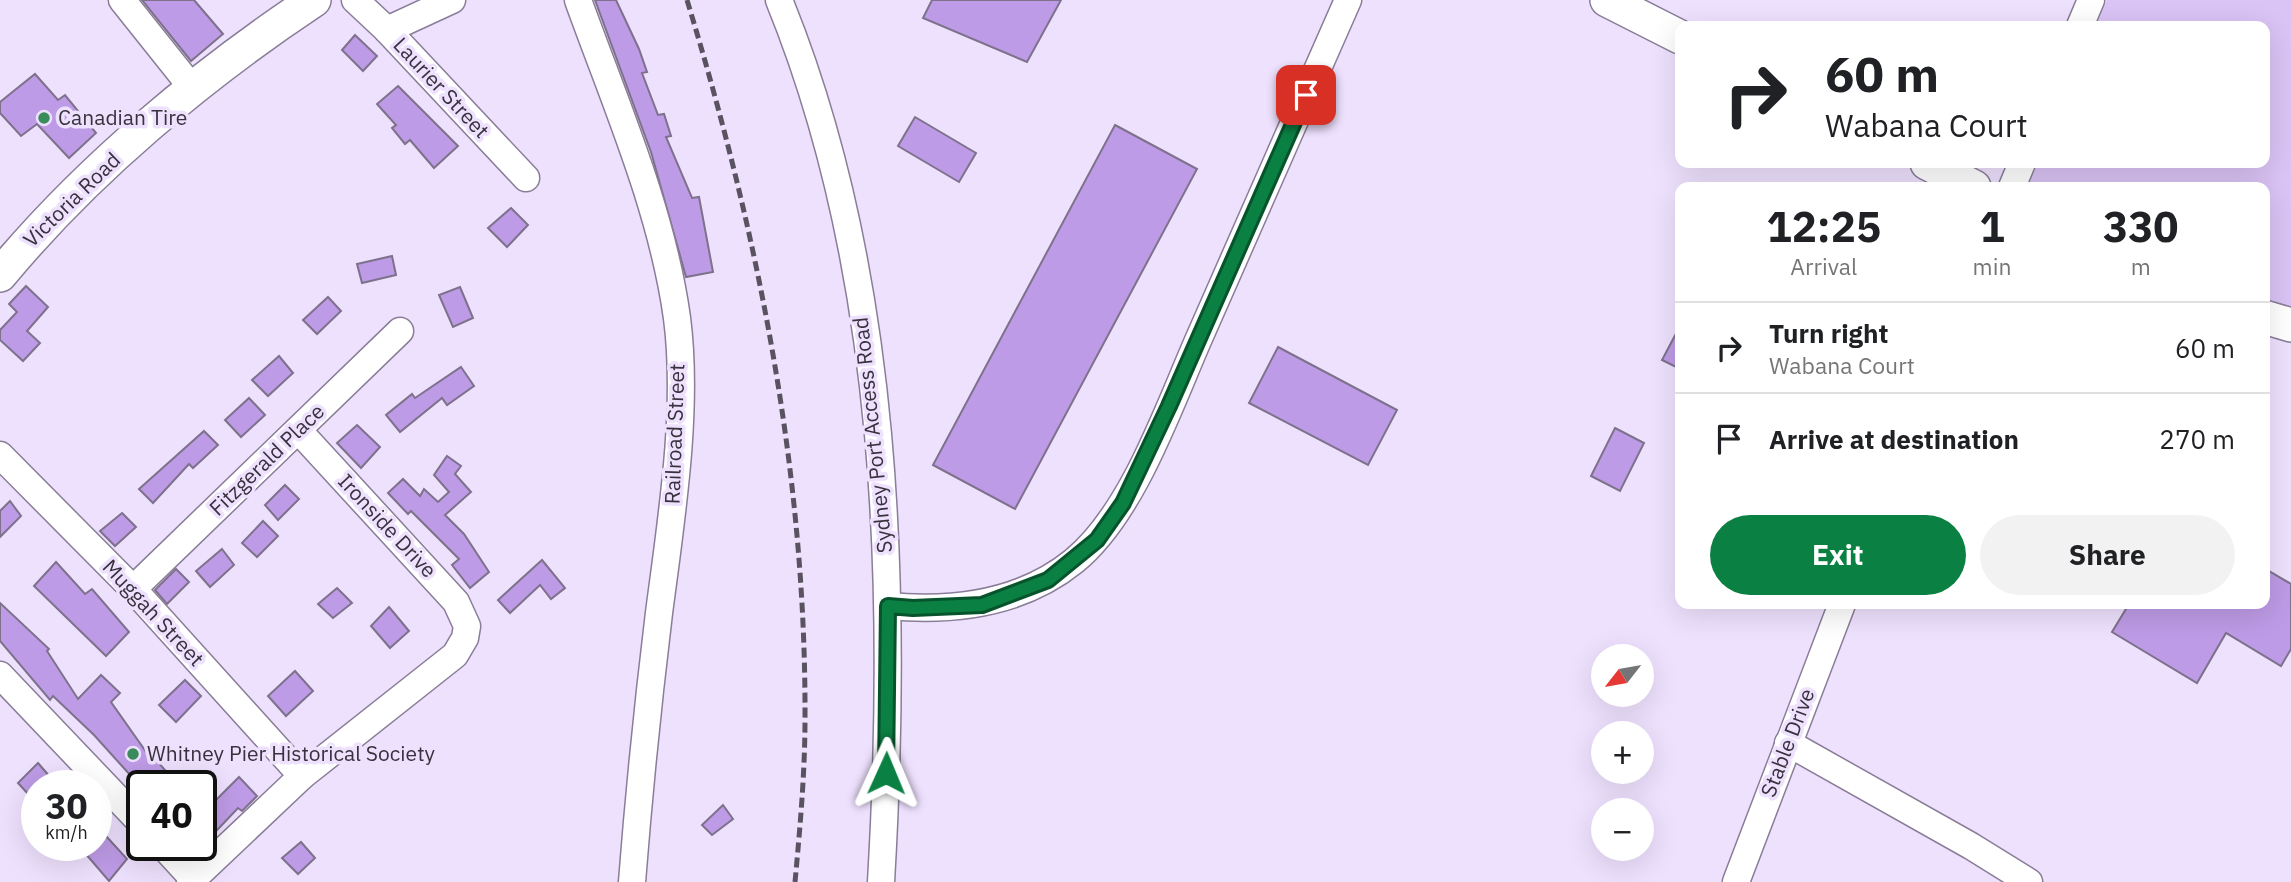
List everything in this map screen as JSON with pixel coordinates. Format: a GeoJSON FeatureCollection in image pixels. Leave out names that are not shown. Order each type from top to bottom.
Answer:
{"type":"FeatureCollection","features":[{"type":"Feature","properties":{"kind":"main road","name":"Victoria Road"},"geometry":{"type":"LineString","coordinates":[[0,275],[34,234],[80,189],[193,89],[314,0]]}},
{"type":"Feature","properties":{"kind":"main road"},"geometry":{"type":"LineString","coordinates":[[1607,0],[1675,34]]}},
{"type":"Feature","properties":{"kind":"main road"},"geometry":{"type":"LineString","coordinates":[[1937,168],[1964,182]]}},
{"type":"Feature","properties":{"kind":"main road"},"geometry":{"type":"LineString","coordinates":[[2270,319],[2291,325]]}},
{"type":"Feature","properties":{"kind":"street"},"geometry":{"type":"LineString","coordinates":[[122,0],[193,89]]}},
{"type":"Feature","properties":{"kind":"street","name":"Laurier Street"},"geometry":{"type":"LineString","coordinates":[[355,0],[387,30],[526,178]]}},
{"type":"Feature","properties":{"kind":"street"},"geometry":{"type":"LineString","coordinates":[[387,30],[452,0]]}},
{"type":"Feature","properties":{"kind":"street","name":"Railroad Street"},"geometry":{"type":"LineString","coordinates":[[578,0],[666,255],[677,320],[678,439],[673,507],[650,686],[632,882]]}},
{"type":"Feature","properties":{"kind":"street","name":"Sydney Port Access Road"},"geometry":{"type":"LineString","coordinates":[[779,0],[807,68],[828,139],[846,221],[882,482],[888,606],[886,799],[881,882]]}},
{"type":"Feature","properties":{"kind":"street"},"geometry":{"type":"LineString","coordinates":[[888,606],[924,608],[982,605],[1048,580],[1097,540],[1123,503],[1169,406],[1348,0]]}},
{"type":"Feature","properties":{"kind":"street"},"geometry":{"type":"LineString","coordinates":[[2082,21],[2091,0]]}},
{"type":"Feature","properties":{"kind":"street","name":"Fitzgerald Place"},"geometry":{"type":"LineString","coordinates":[[132,589],[400,331]]}},
{"type":"Feature","properties":{"kind":"street","name":"Ironside Drive"},"geometry":{"type":"LineString","coordinates":[[298,430],[456,602],[467,626],[461,647],[439,670],[302,776]]}},
{"type":"Feature","properties":{"kind":"street","name":"Muggah Street"},"geometry":{"type":"LineString","coordinates":[[0,455],[132,589],[302,776]]}},
{"type":"Feature","properties":{"kind":"street","name":"Stable Drive"},"geometry":{"type":"LineString","coordinates":[[1736,882],[1840,609]]}},
{"type":"Feature","properties":{"kind":"street"},"geometry":{"type":"LineString","coordinates":[[0,675],[126,807]]}},
{"type":"Feature","properties":{"kind":"street"},"geometry":{"type":"LineString","coordinates":[[1788,743],[1971,846],[2029,882]]}},
{"type":"Feature","properties":{"kind":"street"},"geometry":{"type":"LineString","coordinates":[[176,861],[193,881],[302,776]]}},
{"type":"Feature","properties":{"kind":"shaded area"},"geometry":{"type":"Polygon","coordinates":[[[2107,0],[2291,0],[2291,307],[2283,308],[2270,302],[2270,182],[2030,182],[2036,168],[2270,168],[2270,21],[2098,21],[2107,0]]]}},
{"type":"Feature","properties":{"kind":"building"},"geometry":{"type":"Polygon","coordinates":[[[142,0],[194,0],[223,34],[191,61],[142,0]]]}},
{"type":"Feature","properties":{"kind":"building"},"geometry":{"type":"Polygon","coordinates":[[[595,0],[616,0],[639,49],[647,72],[642,73],[658,115],[664,114],[671,136],[666,137],[692,198],[699,197],[713,272],[686,277],[651,152],[595,0]]]}},
{"type":"Feature","properties":{"kind":"building"},"geometry":{"type":"Polygon","coordinates":[[[932,0],[1061,0],[1027,62],[923,18],[932,0]]]}},
{"type":"Feature","properties":{"kind":"building"},"geometry":{"type":"Polygon","coordinates":[[[355,35],[377,56],[363,71],[342,50],[355,35]]]}},
{"type":"Feature","properties":{"kind":"building","name":"Canadian Tire"},"geometry":{"type":"Polygon","coordinates":[[[35,74],[58,100],[65,95],[96,133],[69,158],[37,124],[21,136],[0,113],[0,102],[35,74]]]}},
{"type":"Feature","properties":{"kind":"building"},"geometry":{"type":"Polygon","coordinates":[[[398,86],[458,146],[434,168],[410,140],[405,144],[392,128],[396,125],[377,104],[398,86]]]}},
{"type":"Feature","properties":{"kind":"building"},"geometry":{"type":"Polygon","coordinates":[[[915,117],[976,153],[959,182],[898,146],[915,117]]]}},
{"type":"Feature","properties":{"kind":"building"},"geometry":{"type":"Polygon","coordinates":[[[1115,125],[1197,169],[1015,509],[933,465],[1115,125]]]}},
{"type":"Feature","properties":{"kind":"building"},"geometry":{"type":"Polygon","coordinates":[[[511,208],[528,225],[507,247],[488,228],[511,208]]]}},
{"type":"Feature","properties":{"kind":"building"},"geometry":{"type":"Polygon","coordinates":[[[392,256],[396,275],[362,283],[357,264],[392,256]]]}},
{"type":"Feature","properties":{"kind":"building"},"geometry":{"type":"Polygon","coordinates":[[[26,286],[48,307],[27,331],[40,343],[23,361],[0,340],[0,330],[17,312],[9,304],[26,286]]]}},
{"type":"Feature","properties":{"kind":"building"},"geometry":{"type":"Polygon","coordinates":[[[460,287],[473,318],[453,327],[439,295],[460,287]]]}},
{"type":"Feature","properties":{"kind":"building"},"geometry":{"type":"Polygon","coordinates":[[[328,297],[341,311],[317,334],[303,320],[328,297]]]}},
{"type":"Feature","properties":{"kind":"building"},"geometry":{"type":"Polygon","coordinates":[[[1675,335],[1675,366],[1662,360],[1675,335]]]}},
{"type":"Feature","properties":{"kind":"building"},"geometry":{"type":"Polygon","coordinates":[[[1278,347],[1397,410],[1368,465],[1249,403],[1278,347]]]}},
{"type":"Feature","properties":{"kind":"building"},"geometry":{"type":"Polygon","coordinates":[[[279,356],[293,373],[268,396],[252,380],[279,356]]]}},
{"type":"Feature","properties":{"kind":"building"},"geometry":{"type":"Polygon","coordinates":[[[461,367],[474,386],[447,405],[442,398],[400,432],[386,415],[412,394],[415,398],[461,367]]]}},
{"type":"Feature","properties":{"kind":"building"},"geometry":{"type":"Polygon","coordinates":[[[249,398],[265,415],[241,437],[225,420],[249,398]]]}},
{"type":"Feature","properties":{"kind":"building"},"geometry":{"type":"Polygon","coordinates":[[[357,425],[380,447],[361,468],[337,443],[357,425]]]}},
{"type":"Feature","properties":{"kind":"building"},"geometry":{"type":"Polygon","coordinates":[[[1615,428],[1644,443],[1620,491],[1591,476],[1615,428]]]}},
{"type":"Feature","properties":{"kind":"building"},"geometry":{"type":"Polygon","coordinates":[[[204,431],[218,445],[193,468],[189,464],[153,503],[139,489],[204,431]]]}},
{"type":"Feature","properties":{"kind":"building"},"geometry":{"type":"Polygon","coordinates":[[[447,456],[461,466],[455,474],[471,492],[445,515],[464,534],[489,572],[470,588],[452,565],[459,559],[411,511],[408,514],[388,493],[403,479],[420,496],[424,489],[438,502],[449,492],[434,475],[447,456]]]}},
{"type":"Feature","properties":{"kind":"building"},"geometry":{"type":"Polygon","coordinates":[[[285,485],[299,499],[278,520],[265,505],[285,485]]]}},
{"type":"Feature","properties":{"kind":"building"},"geometry":{"type":"Polygon","coordinates":[[[10,501],[21,516],[0,537],[0,511],[10,501]]]}},
{"type":"Feature","properties":{"kind":"building"},"geometry":{"type":"Polygon","coordinates":[[[122,513],[136,527],[115,546],[100,531],[122,513]]]}},
{"type":"Feature","properties":{"kind":"building"},"geometry":{"type":"Polygon","coordinates":[[[263,521],[278,536],[257,557],[242,543],[263,521]]]}},
{"type":"Feature","properties":{"kind":"building"},"geometry":{"type":"Polygon","coordinates":[[[222,549],[234,565],[210,587],[196,571],[222,549]]]}},
{"type":"Feature","properties":{"kind":"building"},"geometry":{"type":"Polygon","coordinates":[[[542,560],[565,588],[551,599],[540,585],[510,613],[498,600],[542,560]]]}},
{"type":"Feature","properties":{"kind":"building"},"geometry":{"type":"Polygon","coordinates":[[[56,562],[85,594],[92,589],[129,632],[106,656],[34,586],[56,562]]]}},
{"type":"Feature","properties":{"kind":"building"},"geometry":{"type":"Polygon","coordinates":[[[176,569],[189,582],[167,604],[155,590],[176,569]]]}},
{"type":"Feature","properties":{"kind":"building"},"geometry":{"type":"Polygon","coordinates":[[[2270,572],[2291,584],[2291,649],[2281,666],[2226,633],[2197,683],[2112,632],[2126,609],[2270,609],[2270,572]]]}},
{"type":"Feature","properties":{"kind":"building"},"geometry":{"type":"Polygon","coordinates":[[[337,588],[352,603],[333,618],[318,604],[337,588]]]}},
{"type":"Feature","properties":{"kind":"building"},"geometry":{"type":"Polygon","coordinates":[[[0,603],[49,649],[47,651],[78,699],[101,675],[120,693],[111,702],[149,756],[151,754],[165,770],[126,770],[53,696],[50,700],[0,641],[0,603]]]}},
{"type":"Feature","properties":{"kind":"building"},"geometry":{"type":"Polygon","coordinates":[[[389,607],[409,631],[390,648],[371,626],[389,607]]]}},
{"type":"Feature","properties":{"kind":"building"},"geometry":{"type":"Polygon","coordinates":[[[295,671],[313,691],[286,716],[268,696],[295,671]]]}},
{"type":"Feature","properties":{"kind":"building"},"geometry":{"type":"Polygon","coordinates":[[[185,680],[201,696],[176,722],[159,705],[185,680]]]}},
{"type":"Feature","properties":{"kind":"building"},"geometry":{"type":"Polygon","coordinates":[[[38,763],[44,770],[31,770],[38,763]]]}},
{"type":"Feature","properties":{"kind":"building"},"geometry":{"type":"Polygon","coordinates":[[[239,777],[257,796],[242,811],[238,808],[217,830],[217,799],[239,777]]]}},
{"type":"Feature","properties":{"kind":"building"},"geometry":{"type":"Polygon","coordinates":[[[723,805],[733,819],[712,835],[702,825],[723,805]]]}},
{"type":"Feature","properties":{"kind":"building"},"geometry":{"type":"Polygon","coordinates":[[[301,842],[315,858],[298,874],[282,858],[301,842]]]}},
{"type":"Feature","properties":{"kind":"building"},"geometry":{"type":"Polygon","coordinates":[[[112,843],[126,860],[109,881],[92,861],[112,861],[112,843]]]}},
{"type":"Feature","properties":{"kind":"railway"},"geometry":{"type":"LineString","coordinates":[[687,0],[736,176],[773,354],[787,445],[797,535],[805,718],[795,882]]}},
{"type":"Feature","properties":{"kind":"place","name":"Canadian Tire"},"geometry":{"type":"Point","coordinates":[44,118]}},
{"type":"Feature","properties":{"kind":"place","name":"Whitney Pier Historical Society"},"geometry":{"type":"Point","coordinates":[133,754]}},
{"type":"Feature","properties":{"kind":"route"},"geometry":{"type":"LineString","coordinates":[[886,773],[888,606],[946,608],[982,605],[1048,580],[1097,540],[1123,503],[1169,406],[1306,95]]}}]}
